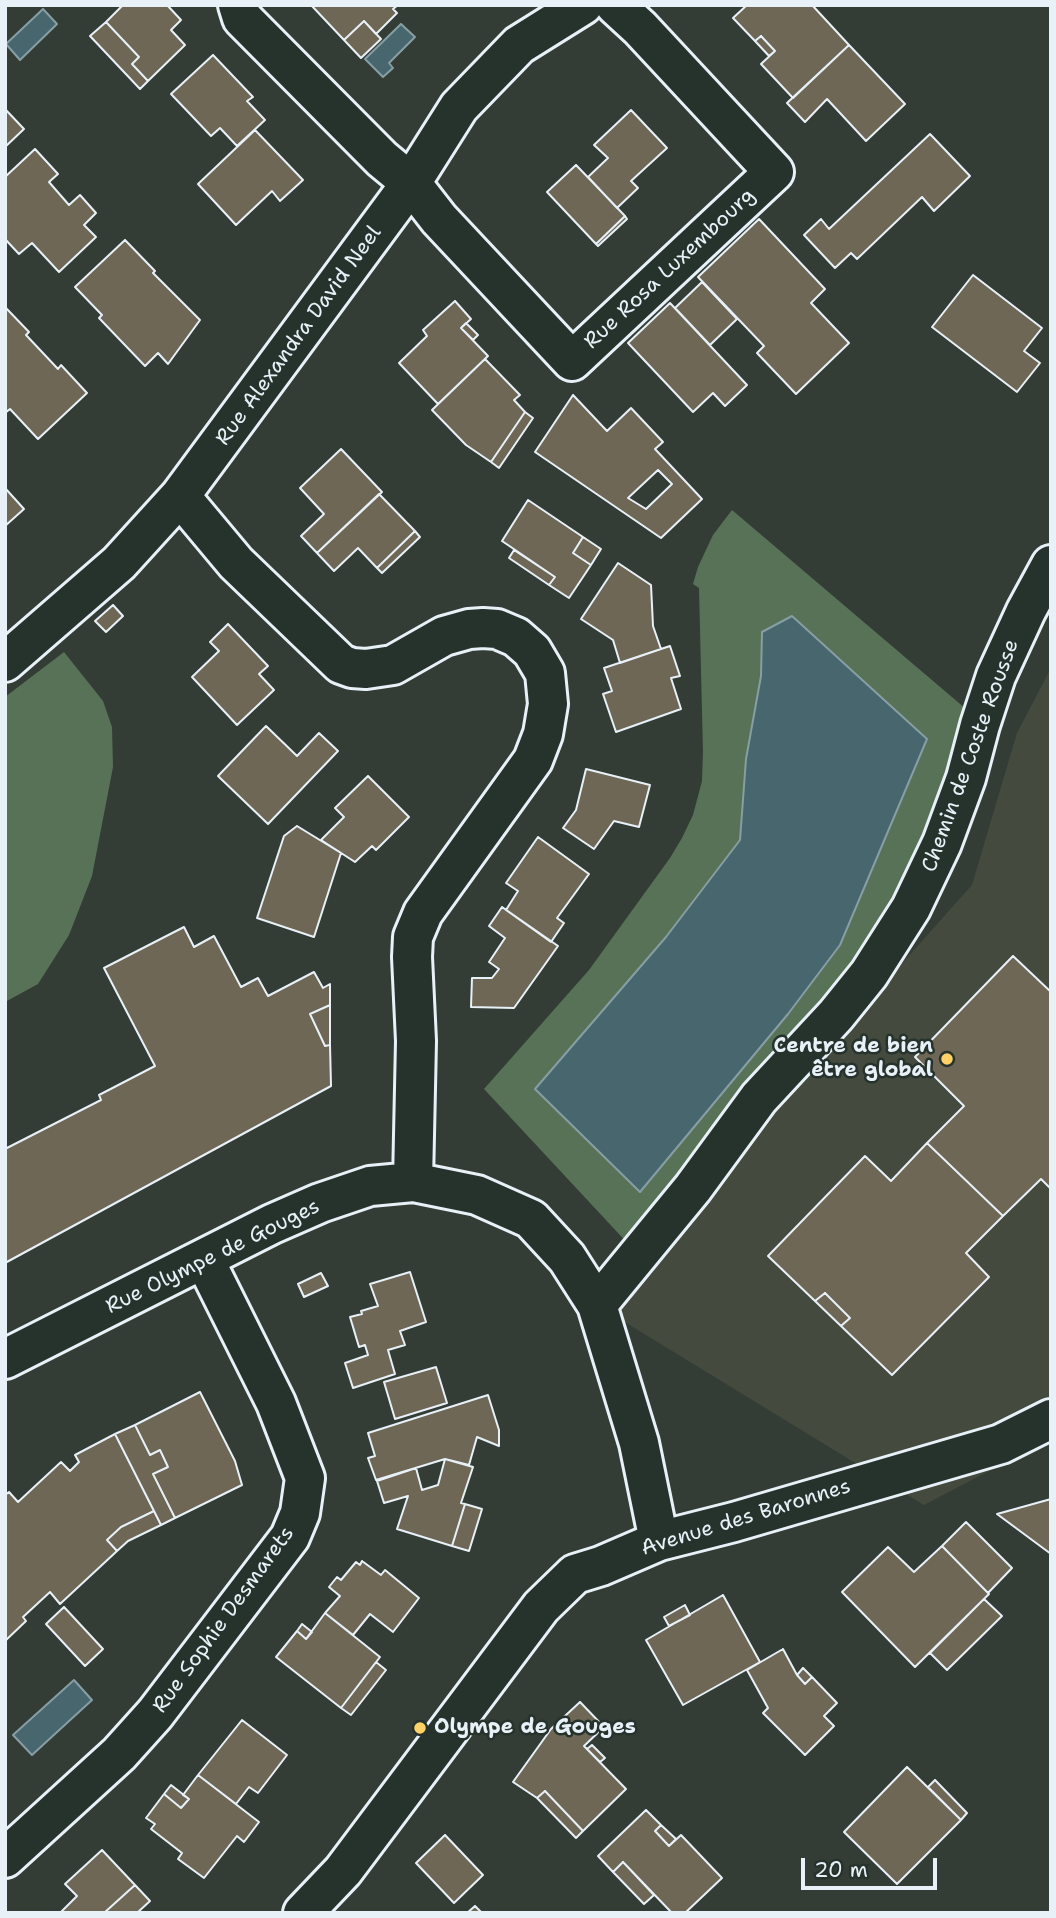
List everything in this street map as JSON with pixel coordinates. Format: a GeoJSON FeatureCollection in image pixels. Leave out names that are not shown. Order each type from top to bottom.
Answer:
{"type":"FeatureCollection","features":[{"type":"Feature","properties":{"kind":"street"},"geometry":{"type":"LineString","coordinates":[[238,5],[242,18],[382,159],[411,183]]}},
{"type":"Feature","properties":{"kind":"street","name":"Rue Alexandra David Neel"},"geometry":{"type":"LineString","coordinates":[[5,663],[119,563],[180,496],[411,183],[459,107],[519,45],[583,5]]}},
{"type":"Feature","properties":{"kind":"street","name":"Rue Rosa Luxembourg"},"geometry":{"type":"LineString","coordinates":[[411,183],[439,219],[572,360],[774,172],[615,5]]}},
{"type":"Feature","properties":{"kind":"street"},"geometry":{"type":"LineString","coordinates":[[180,496],[236,563],[341,664],[366,669],[393,665],[444,636],[483,628],[497,629],[516,637],[532,651],[545,673],[548,704],[543,734],[533,760],[423,913],[413,937],[416,1041],[413,1182]]}},
{"type":"Feature","properties":{"kind":"street","name":"Chemin de Coste Rousse"},"geometry":{"type":"LineString","coordinates":[[597,1304],[693,1188],[759,1098],[836,1015],[869,974],[911,908],[942,842],[966,778],[996,676],[1051,565]]}},
{"type":"Feature","properties":{"kind":"street","name":"Rue Olympe de Gouges"},"geometry":{"type":"LineString","coordinates":[[5,1359],[272,1224],[320,1203],[370,1186],[413,1182],[477,1195],[531,1219],[566,1258],[597,1304],[639,1443],[659,1541]]}},
{"type":"Feature","properties":{"kind":"street","name":"Rue Sophie Desmarets"},"geometry":{"type":"LineString","coordinates":[[5,1858],[119,1754],[155,1714],[290,1537],[300,1513],[305,1478],[276,1403],[204,1259]]}},
{"type":"Feature","properties":{"kind":"street","name":"Avenue des Baronnes"},"geometry":{"type":"LineString","coordinates":[[303,1913],[342,1871],[541,1607],[575,1574],[659,1541],[734,1522],[1001,1444],[1051,1419]]}},
{"type":"Feature","properties":{"kind":"shaded area"},"geometry":{"type":"Polygon","coordinates":[[[1051,668],[1051,1438],[924,1505],[597,1305],[972,885],[1017,733],[1051,668]]]}},
{"type":"Feature","properties":{"kind":"green space"},"geometry":{"type":"Polygon","coordinates":[[[732,510],[966,709],[934,819],[883,924],[839,987],[632,1248],[484,1089],[589,970],[670,858],[693,815],[702,781],[703,752],[699,588],[693,584],[713,535],[732,510]]]}},
{"type":"Feature","properties":{"kind":"green space"},"geometry":{"type":"Polygon","coordinates":[[[64,652],[103,701],[112,727],[113,767],[92,876],[69,935],[38,984],[5,1002],[5,697],[64,652]]]}},
{"type":"Feature","properties":{"kind":"water"},"geometry":{"type":"Polygon","coordinates":[[[43,9],[57,24],[20,60],[6,44],[43,9]]]}},
{"type":"Feature","properties":{"kind":"water"},"geometry":{"type":"Polygon","coordinates":[[[401,24],[415,37],[389,63],[393,68],[383,77],[365,59],[401,24]]]}},
{"type":"Feature","properties":{"kind":"water"},"geometry":{"type":"Polygon","coordinates":[[[792,616],[927,739],[840,945],[788,1014],[640,1192],[535,1089],[666,937],[740,840],[746,759],[761,676],[762,632],[792,616]]]}},
{"type":"Feature","properties":{"kind":"water"},"geometry":{"type":"Polygon","coordinates":[[[74,1680],[92,1700],[32,1755],[13,1735],[74,1680]]]}},
{"type":"Feature","properties":{"kind":"building"},"geometry":{"type":"Polygon","coordinates":[[[123,5],[167,5],[181,20],[171,30],[185,45],[148,81],[132,64],[139,57],[106,22],[123,5]]]}},
{"type":"Feature","properties":{"kind":"building"},"geometry":{"type":"Polygon","coordinates":[[[311,5],[398,5],[393,9],[397,13],[376,34],[364,21],[344,40],[311,5]]]}},
{"type":"Feature","properties":{"kind":"building"},"geometry":{"type":"Polygon","coordinates":[[[747,5],[812,5],[849,45],[793,98],[761,64],[775,51],[761,36],[755,41],[733,18],[747,5]]]}},
{"type":"Feature","properties":{"kind":"building"},"geometry":{"type":"Polygon","coordinates":[[[364,21],[381,39],[361,58],[344,40],[364,21]]]}},
{"type":"Feature","properties":{"kind":"building"},"geometry":{"type":"Polygon","coordinates":[[[106,22],[139,57],[132,64],[148,81],[140,89],[90,36],[106,22]]]}},
{"type":"Feature","properties":{"kind":"building"},"geometry":{"type":"Polygon","coordinates":[[[761,36],[775,51],[769,56],[755,41],[761,36]]]}},
{"type":"Feature","properties":{"kind":"building"},"geometry":{"type":"Polygon","coordinates":[[[849,45],[905,104],[866,141],[827,99],[805,122],[787,103],[849,45]]]}},
{"type":"Feature","properties":{"kind":"building"},"geometry":{"type":"Polygon","coordinates":[[[213,55],[253,97],[247,101],[265,120],[237,146],[220,128],[211,136],[171,94],[213,55]]]}},
{"type":"Feature","properties":{"kind":"building"},"geometry":{"type":"Polygon","coordinates":[[[5,109],[24,129],[5,147],[5,109]]]}},
{"type":"Feature","properties":{"kind":"building"},"geometry":{"type":"Polygon","coordinates":[[[631,110],[667,148],[631,181],[638,188],[617,208],[588,177],[608,158],[594,145],[631,110]]]}},
{"type":"Feature","properties":{"kind":"building"},"geometry":{"type":"Polygon","coordinates":[[[255,130],[303,180],[280,201],[272,191],[236,225],[198,184],[255,130]]]}},
{"type":"Feature","properties":{"kind":"building"},"geometry":{"type":"Polygon","coordinates":[[[930,134],[970,176],[934,211],[922,197],[857,259],[851,253],[835,268],[804,235],[821,219],[829,229],[930,134]]]}},
{"type":"Feature","properties":{"kind":"building"},"geometry":{"type":"Polygon","coordinates":[[[35,149],[58,174],[49,182],[69,205],[80,195],[96,213],[84,225],[96,237],[59,272],[32,243],[19,254],[5,239],[5,177],[35,149]]]}},
{"type":"Feature","properties":{"kind":"building"},"geometry":{"type":"Polygon","coordinates":[[[576,165],[625,216],[596,244],[547,192],[576,165]]]}},
{"type":"Feature","properties":{"kind":"building"},"geometry":{"type":"Polygon","coordinates":[[[625,216],[627,219],[598,246],[596,244],[625,216]]]}},
{"type":"Feature","properties":{"kind":"building"},"geometry":{"type":"Polygon","coordinates":[[[759,219],[825,289],[811,303],[849,343],[796,394],[757,353],[764,346],[698,277],[759,219]]]}},
{"type":"Feature","properties":{"kind":"building"},"geometry":{"type":"Polygon","coordinates":[[[125,240],[155,271],[153,273],[200,320],[168,364],[158,353],[145,366],[99,318],[102,315],[75,287],[125,240]]]}},
{"type":"Feature","properties":{"kind":"building"},"geometry":{"type":"Polygon","coordinates":[[[973,275],[1042,328],[1024,351],[1040,363],[1017,392],[932,327],[973,275]]]}},
{"type":"Feature","properties":{"kind":"building"},"geometry":{"type":"Polygon","coordinates":[[[702,282],[737,319],[710,345],[675,308],[702,282]]]}},
{"type":"Feature","properties":{"kind":"building"},"geometry":{"type":"Polygon","coordinates":[[[455,301],[471,319],[461,328],[488,356],[438,404],[399,363],[427,336],[423,330],[455,301]]]}},
{"type":"Feature","properties":{"kind":"building"},"geometry":{"type":"Polygon","coordinates":[[[670,303],[747,385],[725,406],[713,393],[693,412],[628,343],[670,303]]]}},
{"type":"Feature","properties":{"kind":"building"},"geometry":{"type":"Polygon","coordinates":[[[5,307],[29,332],[26,335],[58,369],[61,365],[87,393],[38,439],[10,409],[5,413],[5,307]]]}},
{"type":"Feature","properties":{"kind":"building"},"geometry":{"type":"Polygon","coordinates":[[[466,323],[478,335],[473,340],[461,328],[466,323]]]}},
{"type":"Feature","properties":{"kind":"building"},"geometry":{"type":"Polygon","coordinates":[[[485,359],[520,395],[514,400],[525,412],[491,462],[466,445],[432,410],[485,359]]]}},
{"type":"Feature","properties":{"kind":"building"},"geometry":{"type":"Polygon","coordinates":[[[573,395],[607,431],[631,408],[663,442],[655,449],[702,499],[661,538],[535,452],[573,395]],[[658,470],[628,498],[646,509],[672,484],[658,470]]]}},
{"type":"Feature","properties":{"kind":"building"},"geometry":{"type":"Polygon","coordinates":[[[525,412],[533,418],[499,468],[491,462],[525,412]]]}},
{"type":"Feature","properties":{"kind":"building"},"geometry":{"type":"Polygon","coordinates":[[[341,449],[382,492],[317,553],[301,536],[324,514],[300,488],[341,449]]]}},
{"type":"Feature","properties":{"kind":"building"},"geometry":{"type":"Polygon","coordinates":[[[5,488],[24,509],[5,526],[5,488]]]}},
{"type":"Feature","properties":{"kind":"building"},"geometry":{"type":"Polygon","coordinates":[[[379,494],[415,531],[377,568],[358,548],[334,571],[317,553],[379,494]]]}},
{"type":"Feature","properties":{"kind":"building"},"geometry":{"type":"Polygon","coordinates":[[[528,500],[583,537],[573,553],[591,565],[569,598],[549,585],[555,577],[502,541],[528,500]]]}},
{"type":"Feature","properties":{"kind":"building"},"geometry":{"type":"Polygon","coordinates":[[[415,531],[420,537],[382,573],[377,568],[415,531]]]}},
{"type":"Feature","properties":{"kind":"building"},"geometry":{"type":"Polygon","coordinates":[[[583,537],[601,549],[591,565],[573,553],[583,537]]]}},
{"type":"Feature","properties":{"kind":"building"},"geometry":{"type":"Polygon","coordinates":[[[514,550],[555,577],[549,585],[509,558],[514,550]]]}},
{"type":"Feature","properties":{"kind":"building"},"geometry":{"type":"Polygon","coordinates":[[[618,563],[651,585],[653,626],[661,649],[620,663],[613,640],[581,619],[618,563]]]}},
{"type":"Feature","properties":{"kind":"building"},"geometry":{"type":"Polygon","coordinates":[[[113,605],[123,616],[106,632],[95,621],[113,605]]]}},
{"type":"Feature","properties":{"kind":"building"},"geometry":{"type":"Polygon","coordinates":[[[228,624],[268,666],[259,674],[274,690],[237,725],[192,677],[219,651],[210,642],[228,624]]]}},
{"type":"Feature","properties":{"kind":"building"},"geometry":{"type":"Polygon","coordinates":[[[670,646],[680,676],[671,678],[681,709],[616,732],[603,694],[612,691],[604,668],[670,646]]]}},
{"type":"Feature","properties":{"kind":"building"},"geometry":{"type":"Polygon","coordinates":[[[266,726],[297,756],[319,733],[338,751],[268,824],[218,776],[266,726]]]}},
{"type":"Feature","properties":{"kind":"building"},"geometry":{"type":"Polygon","coordinates":[[[586,769],[650,785],[639,827],[614,821],[594,849],[563,828],[576,810],[586,769]]]}},
{"type":"Feature","properties":{"kind":"building"},"geometry":{"type":"Polygon","coordinates":[[[368,776],[409,817],[376,850],[372,846],[355,862],[321,840],[344,817],[335,808],[368,776]]]}},
{"type":"Feature","properties":{"kind":"building"},"geometry":{"type":"Polygon","coordinates":[[[297,826],[341,853],[314,937],[257,918],[284,836],[297,826]]]}},
{"type":"Feature","properties":{"kind":"building"},"geometry":{"type":"Polygon","coordinates":[[[538,837],[589,874],[557,918],[564,923],[551,942],[506,910],[518,891],[506,883],[538,837]]]}},
{"type":"Feature","properties":{"kind":"building"},"geometry":{"type":"Polygon","coordinates":[[[502,907],[558,946],[514,1008],[471,1007],[472,978],[492,978],[499,969],[489,962],[505,938],[489,926],[502,907]]]}},
{"type":"Feature","properties":{"kind":"building"},"geometry":{"type":"Polygon","coordinates":[[[184,927],[194,947],[214,936],[241,987],[258,978],[268,996],[314,972],[323,988],[330,984],[330,1005],[310,1014],[325,1046],[330,1045],[331,1086],[5,1263],[5,1149],[101,1100],[99,1095],[155,1066],[104,968],[184,927]]]}},
{"type":"Feature","properties":{"kind":"building"},"geometry":{"type":"Polygon","coordinates":[[[1013,956],[1051,992],[1051,1189],[1041,1179],[1003,1216],[927,1143],[964,1106],[915,1057],[1013,956]]]}},
{"type":"Feature","properties":{"kind":"building"},"geometry":{"type":"Polygon","coordinates":[[[330,1005],[330,1045],[325,1046],[310,1014],[330,1005]]]}},
{"type":"Feature","properties":{"kind":"building"},"geometry":{"type":"Polygon","coordinates":[[[927,1143],[1003,1216],[966,1253],[989,1277],[892,1375],[841,1326],[850,1318],[825,1293],[815,1301],[768,1256],[865,1156],[891,1181],[927,1143]]]}},
{"type":"Feature","properties":{"kind":"building"},"geometry":{"type":"Polygon","coordinates":[[[410,1272],[426,1322],[400,1331],[405,1345],[388,1350],[395,1374],[353,1388],[345,1363],[368,1355],[365,1345],[359,1347],[350,1317],[378,1306],[370,1284],[410,1272]]]}},
{"type":"Feature","properties":{"kind":"building"},"geometry":{"type":"Polygon","coordinates":[[[321,1273],[328,1286],[304,1297],[298,1284],[321,1273]]]}},
{"type":"Feature","properties":{"kind":"building"},"geometry":{"type":"Polygon","coordinates":[[[825,1293],[850,1318],[841,1326],[815,1301],[825,1293]]]}},
{"type":"Feature","properties":{"kind":"building"},"geometry":{"type":"Polygon","coordinates":[[[436,1367],[447,1403],[395,1419],[384,1382],[436,1367]]]}},
{"type":"Feature","properties":{"kind":"building"},"geometry":{"type":"Polygon","coordinates":[[[200,1392],[235,1461],[242,1485],[175,1518],[153,1474],[168,1467],[160,1450],[150,1455],[135,1425],[200,1392]]]}},
{"type":"Feature","properties":{"kind":"building"},"geometry":{"type":"Polygon","coordinates":[[[488,1395],[499,1430],[499,1446],[477,1437],[469,1465],[445,1459],[376,1480],[368,1458],[375,1456],[368,1433],[488,1395]]]}},
{"type":"Feature","properties":{"kind":"building"},"geometry":{"type":"Polygon","coordinates":[[[135,1425],[150,1455],[160,1450],[168,1467],[153,1474],[175,1518],[161,1525],[115,1434],[135,1425]]]}},
{"type":"Feature","properties":{"kind":"building"},"geometry":{"type":"Polygon","coordinates":[[[115,1434],[154,1511],[121,1527],[107,1540],[117,1551],[60,1604],[50,1592],[23,1617],[26,1621],[5,1641],[5,1495],[9,1492],[18,1502],[61,1462],[70,1471],[79,1462],[75,1455],[115,1434]]]}},
{"type":"Feature","properties":{"kind":"building"},"geometry":{"type":"Polygon","coordinates":[[[445,1459],[473,1467],[461,1503],[465,1504],[452,1546],[397,1529],[408,1496],[384,1503],[377,1481],[416,1468],[422,1490],[438,1485],[445,1459]]]}},
{"type":"Feature","properties":{"kind":"building"},"geometry":{"type":"Polygon","coordinates":[[[1051,1499],[1051,1554],[997,1514],[1051,1499]]]}},
{"type":"Feature","properties":{"kind":"building"},"geometry":{"type":"Polygon","coordinates":[[[465,1504],[482,1509],[469,1551],[452,1546],[465,1504]]]}},
{"type":"Feature","properties":{"kind":"building"},"geometry":{"type":"Polygon","coordinates":[[[154,1511],[161,1525],[128,1541],[117,1551],[107,1540],[121,1527],[154,1511]]]}},
{"type":"Feature","properties":{"kind":"building"},"geometry":{"type":"Polygon","coordinates":[[[966,1522],[1012,1568],[988,1593],[942,1546],[966,1522]]]}},
{"type":"Feature","properties":{"kind":"building"},"geometry":{"type":"Polygon","coordinates":[[[942,1546],[989,1594],[915,1667],[842,1592],[888,1547],[914,1572],[942,1546]]]}},
{"type":"Feature","properties":{"kind":"building"},"geometry":{"type":"Polygon","coordinates":[[[362,1561],[381,1575],[385,1570],[419,1598],[393,1632],[370,1614],[353,1635],[325,1613],[340,1596],[329,1587],[337,1577],[341,1580],[356,1562],[360,1565],[362,1561]]]}},
{"type":"Feature","properties":{"kind":"building"},"geometry":{"type":"Polygon","coordinates":[[[723,1595],[760,1662],[683,1705],[646,1640],[723,1595]]]}},
{"type":"Feature","properties":{"kind":"building"},"geometry":{"type":"Polygon","coordinates":[[[984,1599],[1002,1616],[947,1670],[930,1653],[984,1599]]]}},
{"type":"Feature","properties":{"kind":"building"},"geometry":{"type":"Polygon","coordinates":[[[685,1605],[690,1615],[669,1626],[664,1617],[685,1605]]]}},
{"type":"Feature","properties":{"kind":"building"},"geometry":{"type":"Polygon","coordinates":[[[64,1607],[103,1649],[85,1666],[46,1624],[64,1607]]]}},
{"type":"Feature","properties":{"kind":"building"},"geometry":{"type":"Polygon","coordinates":[[[325,1613],[380,1657],[341,1708],[276,1657],[297,1631],[306,1639],[325,1613]]]}},
{"type":"Feature","properties":{"kind":"building"},"geometry":{"type":"Polygon","coordinates":[[[302,1624],[312,1632],[306,1639],[297,1631],[302,1624]]]}},
{"type":"Feature","properties":{"kind":"building"},"geometry":{"type":"Polygon","coordinates":[[[783,1649],[805,1684],[812,1677],[837,1703],[824,1716],[834,1726],[805,1755],[763,1713],[768,1708],[747,1670],[783,1649]]]}},
{"type":"Feature","properties":{"kind":"building"},"geometry":{"type":"Polygon","coordinates":[[[376,1662],[386,1670],[351,1715],[341,1708],[376,1662]]]}},
{"type":"Feature","properties":{"kind":"building"},"geometry":{"type":"Polygon","coordinates":[[[803,1668],[812,1677],[805,1684],[797,1675],[803,1668]]]}},
{"type":"Feature","properties":{"kind":"building"},"geometry":{"type":"Polygon","coordinates":[[[580,1702],[604,1727],[584,1746],[626,1789],[583,1831],[545,1791],[537,1798],[513,1782],[551,1729],[580,1702]]]}},
{"type":"Feature","properties":{"kind":"building"},"geometry":{"type":"Polygon","coordinates":[[[242,1720],[287,1755],[258,1793],[249,1787],[236,1804],[198,1775],[242,1720]]]}},
{"type":"Feature","properties":{"kind":"building"},"geometry":{"type":"Polygon","coordinates":[[[592,1745],[605,1758],[600,1762],[587,1749],[592,1745]]]}},
{"type":"Feature","properties":{"kind":"building"},"geometry":{"type":"Polygon","coordinates":[[[907,1767],[961,1820],[897,1884],[844,1832],[907,1767]]]}},
{"type":"Feature","properties":{"kind":"building"},"geometry":{"type":"Polygon","coordinates":[[[198,1775],[259,1822],[244,1842],[237,1836],[204,1878],[178,1859],[182,1853],[151,1829],[155,1824],[146,1818],[164,1794],[181,1808],[189,1799],[183,1795],[198,1775]]]}},
{"type":"Feature","properties":{"kind":"building"},"geometry":{"type":"Polygon","coordinates":[[[935,1780],[967,1813],[961,1820],[928,1787],[935,1780]]]}},
{"type":"Feature","properties":{"kind":"building"},"geometry":{"type":"Polygon","coordinates":[[[171,1785],[189,1799],[181,1808],[164,1794],[171,1785]]]}},
{"type":"Feature","properties":{"kind":"building"},"geometry":{"type":"Polygon","coordinates":[[[545,1791],[583,1831],[576,1838],[537,1798],[545,1791]]]}},
{"type":"Feature","properties":{"kind":"building"},"geometry":{"type":"Polygon","coordinates":[[[646,1810],[661,1825],[655,1831],[669,1846],[681,1835],[722,1878],[685,1913],[672,1913],[623,1862],[613,1872],[598,1856],[646,1810]]]}},
{"type":"Feature","properties":{"kind":"building"},"geometry":{"type":"Polygon","coordinates":[[[661,1825],[676,1839],[669,1846],[655,1831],[661,1825]]]}},
{"type":"Feature","properties":{"kind":"building"},"geometry":{"type":"Polygon","coordinates":[[[445,1835],[483,1875],[454,1903],[416,1863],[445,1835]]]}},
{"type":"Feature","properties":{"kind":"building"},"geometry":{"type":"Polygon","coordinates":[[[102,1850],[135,1885],[104,1913],[60,1913],[77,1896],[65,1884],[102,1850]]]}},
{"type":"Feature","properties":{"kind":"building"},"geometry":{"type":"Polygon","coordinates":[[[623,1862],[654,1895],[644,1904],[613,1872],[623,1862]]]}},
{"type":"Feature","properties":{"kind":"building"},"geometry":{"type":"Polygon","coordinates":[[[135,1885],[150,1901],[137,1913],[104,1913],[135,1885]]]}},
{"type":"Feature","properties":{"kind":"building"},"geometry":{"type":"Polygon","coordinates":[[[475,1906],[482,1913],[467,1913],[475,1906]]]}},
{"type":"Feature","properties":{"kind":"place","name":"Centre de bien être global"},"geometry":{"type":"Point","coordinates":[947,1059]}},
{"type":"Feature","properties":{"kind":"place","name":"Olympe de Gouges"},"geometry":{"type":"Point","coordinates":[420,1728]}}]}
